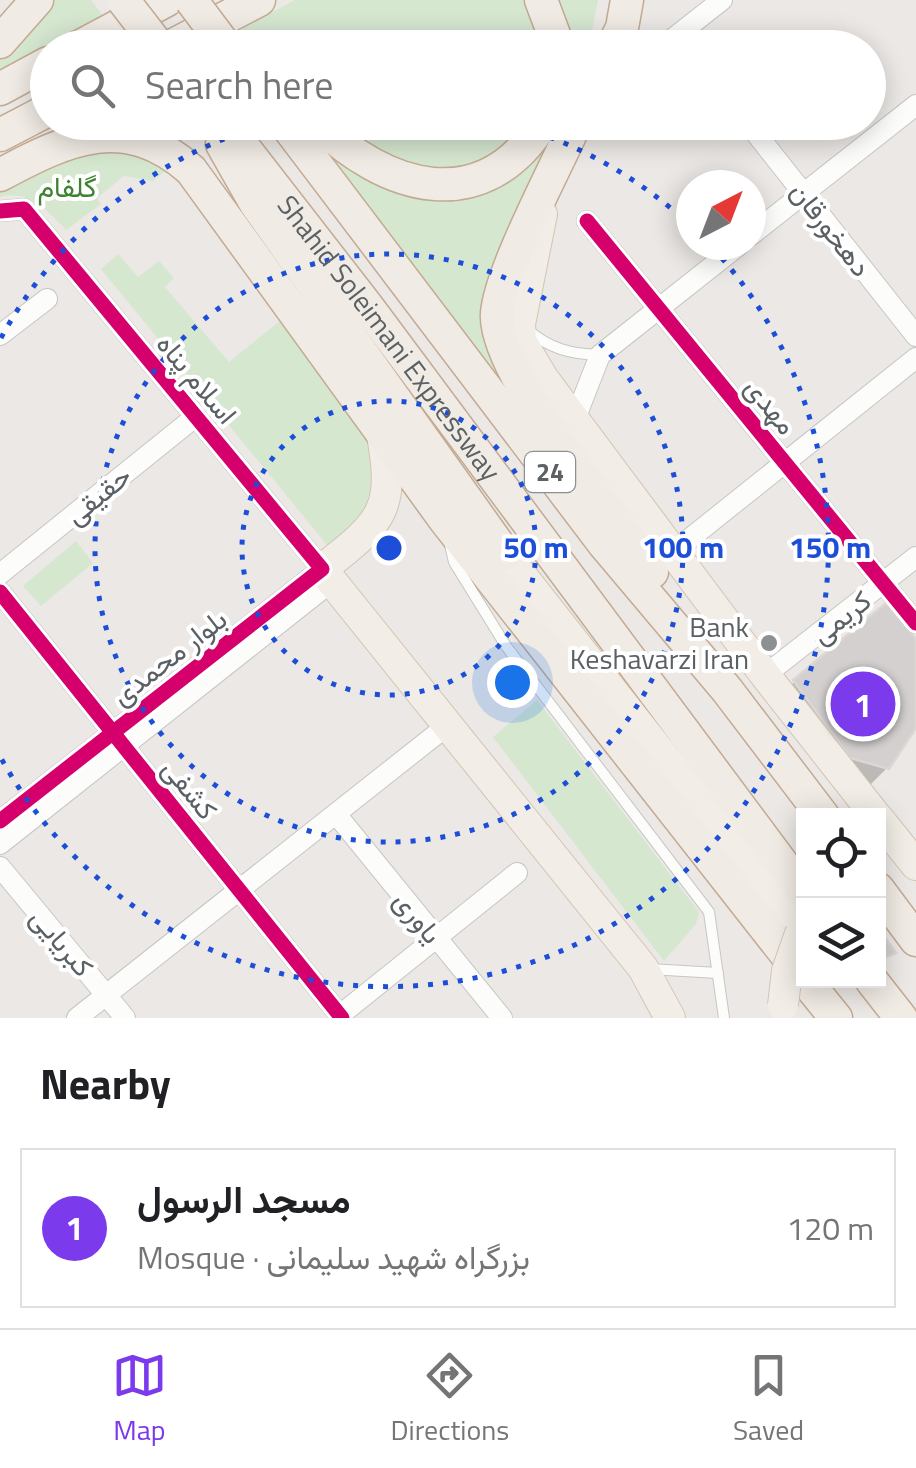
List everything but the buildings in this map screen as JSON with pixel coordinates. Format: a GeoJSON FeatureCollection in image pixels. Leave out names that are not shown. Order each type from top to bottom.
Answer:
{"type":"FeatureCollection","features":[{"type":"Feature","properties":{"kind":"highway"},"geometry":{"type":"LineString","coordinates":[[0,42],[37,0]]}},
{"type":"Feature","properties":{"kind":"highway"},"geometry":{"type":"LineString","coordinates":[[123,0],[146,30]]}},
{"type":"Feature","properties":{"kind":"highway"},"geometry":{"type":"LineString","coordinates":[[111,30],[167,0]]}},
{"type":"Feature","properties":{"kind":"highway"},"geometry":{"type":"LineString","coordinates":[[191,0],[214,30]]}},
{"type":"Feature","properties":{"kind":"highway"},"geometry":{"type":"LineString","coordinates":[[202,30],[258,0]]}},
{"type":"Feature","properties":{"kind":"highway"},"geometry":{"type":"LineString","coordinates":[[541,0],[552,30]]}},
{"type":"Feature","properties":{"kind":"highway"},"geometry":{"type":"LineString","coordinates":[[602,30],[607,0]]}},
{"type":"Feature","properties":{"kind":"highway"},"geometry":{"type":"LineString","coordinates":[[621,30],[627,0]]}},
{"type":"Feature","properties":{"kind":"highway"},"geometry":{"type":"LineString","coordinates":[[0,89],[30,73]]}},
{"type":"Feature","properties":{"kind":"highway"},"geometry":{"type":"LineString","coordinates":[[0,135],[30,119]]}},
{"type":"Feature","properties":{"kind":"highway"},"geometry":{"type":"LineString","coordinates":[[0,175],[76,140]]}},
{"type":"Feature","properties":{"kind":"highway"},"geometry":{"type":"LineString","coordinates":[[147,140],[172,153],[191,170],[445,520],[796,968]]}},
{"type":"Feature","properties":{"kind":"highway"},"geometry":{"type":"LineString","coordinates":[[219,140],[342,374]]}},
{"type":"Feature","properties":{"kind":"highway","name":"Shahid Soleimani Expressway"},"geometry":{"type":"LineString","coordinates":[[238,140],[379,322],[796,882]]}},
{"type":"Feature","properties":{"kind":"highway","name":"Shahid Soleimani Expressway"},"geometry":{"type":"LineString","coordinates":[[298,140],[604,544],[726,690],[817,808]]}},
{"type":"Feature","properties":{"kind":"highway"},"geometry":{"type":"LineString","coordinates":[[336,140],[386,174],[449,184],[469,182],[504,165],[527,140]]}},
{"type":"Feature","properties":{"kind":"highway"},"geometry":{"type":"LineString","coordinates":[[568,140],[501,292],[498,337],[526,390],[648,565],[726,690]]}},
{"type":"Feature","properties":{"kind":"highway"},"geometry":{"type":"LineString","coordinates":[[256,204],[505,554]]}},
{"type":"Feature","properties":{"kind":"highway"},"geometry":{"type":"LineString","coordinates":[[885,898],[916,940]]}},
{"type":"Feature","properties":{"kind":"highway"},"geometry":{"type":"LineString","coordinates":[[812,988],[836,1018]]}},
{"type":"Feature","properties":{"kind":"highway"},"geometry":{"type":"LineString","coordinates":[[878,988],[901,1018]]}},
{"type":"Feature","properties":{"kind":"main road"},"geometry":{"type":"LineString","coordinates":[[551,179],[520,324],[521,341],[765,676],[871,808]]}},
{"type":"Feature","properties":{"kind":"main road"},"geometry":{"type":"LineString","coordinates":[[327,575],[382,512],[390,482],[381,430]]}},
{"type":"Feature","properties":{"kind":"main road"},"geometry":{"type":"LineString","coordinates":[[505,554],[796,922]]}},
{"type":"Feature","properties":{"kind":"main road","name":"اسلام پناه"},"geometry":{"type":"LineString","coordinates":[[327,575],[643,968],[670,1018]]}},
{"type":"Feature","properties":{"kind":"main road"},"geometry":{"type":"LineString","coordinates":[[886,827],[916,866],[886,875]]}},
{"type":"Feature","properties":{"kind":"main road"},"geometry":{"type":"LineString","coordinates":[[784,1011],[787,971],[796,946]]}},
{"type":"Feature","properties":{"kind":"street"},"geometry":{"type":"LineString","coordinates":[[689,30],[722,0]]}},
{"type":"Feature","properties":{"kind":"street"},"geometry":{"type":"LineString","coordinates":[[886,129],[916,105]]}},
{"type":"Feature","properties":{"kind":"street","name":"دهخورقان"},"geometry":{"type":"LineString","coordinates":[[761,140],[916,336]]}},
{"type":"Feature","properties":{"kind":"street"},"geometry":{"type":"LineString","coordinates":[[766,224],[872,140]]}},
{"type":"Feature","properties":{"kind":"street","name":"اسلام پناه"},"geometry":{"type":"LineString","coordinates":[[0,212],[24,210],[327,575]]}},
{"type":"Feature","properties":{"kind":"street","name":"مهدی"},"geometry":{"type":"LineString","coordinates":[[587,221],[916,623]]}},
{"type":"Feature","properties":{"kind":"street"},"geometry":{"type":"LineString","coordinates":[[575,419],[600,355],[720,260]]}},
{"type":"Feature","properties":{"kind":"street"},"geometry":{"type":"LineString","coordinates":[[0,335],[47,299]]}},
{"type":"Feature","properties":{"kind":"street"},"geometry":{"type":"LineString","coordinates":[[673,552],[916,358]]}},
{"type":"Feature","properties":{"kind":"street","name":"حقیقی"},"geometry":{"type":"LineString","coordinates":[[0,574],[195,417]]}},
{"type":"Feature","properties":{"kind":"street","name":"کریمی"},"geometry":{"type":"LineString","coordinates":[[765,676],[916,557]]}},
{"type":"Feature","properties":{"kind":"street","name":"بلوار محمدی"},"geometry":{"type":"LineString","coordinates":[[0,821],[118,739],[327,575]]}},
{"type":"Feature","properties":{"kind":"street","name":"کشفی"},"geometry":{"type":"LineString","coordinates":[[0,592],[341,1016]]}},
{"type":"Feature","properties":{"kind":"street"},"geometry":{"type":"LineString","coordinates":[[77,1018],[448,725]]}},
{"type":"Feature","properties":{"kind":"street","name":"بلوار محمدی"},"geometry":{"type":"LineString","coordinates":[[0,844],[118,739]]}},
{"type":"Feature","properties":{"kind":"street","name":"یاوری"},"geometry":{"type":"LineString","coordinates":[[336,814],[502,1018]]}},
{"type":"Feature","properties":{"kind":"street","name":"کبریایی"},"geometry":{"type":"LineString","coordinates":[[0,867],[125,1018]]}},
{"type":"Feature","properties":{"kind":"street"},"geometry":{"type":"LineString","coordinates":[[341,1016],[516,873]]}},
{"type":"Feature","properties":{"kind":"lane"},"geometry":{"type":"LineString","coordinates":[[520,324],[543,343],[570,354],[600,355]]}},
{"type":"Feature","properties":{"kind":"lane"},"geometry":{"type":"LineString","coordinates":[[445,520],[454,562],[506,646],[709,912],[724,1018]]}},
{"type":"Feature","properties":{"kind":"lane"},"geometry":{"type":"LineString","coordinates":[[643,968],[718,973]]}},
{"type":"Feature","properties":{"kind":"green space"},"geometry":{"type":"Polygon","coordinates":[[[50,0],[91,0],[103,16],[77,30],[30,30],[30,55],[0,71],[0,56],[50,0]]]}},
{"type":"Feature","properties":{"kind":"green space"},"geometry":{"type":"Polygon","coordinates":[[[295,0],[535,0],[545,30],[244,30],[295,0]]]}},
{"type":"Feature","properties":{"kind":"green space"},"geometry":{"type":"Polygon","coordinates":[[[551,0],[598,0],[592,30],[561,30],[551,0]]]}},
{"type":"Feature","properties":{"kind":"green space"},"geometry":{"type":"Polygon","coordinates":[[[321,140],[338,140],[428,192],[529,140],[555,140],[485,312],[643,574],[441,309],[321,140]]]}},
{"type":"Feature","properties":{"kind":"green space"},"geometry":{"type":"Polygon","coordinates":[[[358,140],[518,140],[496,162],[417,174],[358,140]]]}},
{"type":"Feature","properties":{"kind":"green space","name":"گلفام"},"geometry":{"type":"Polygon","coordinates":[[[103,141],[175,163],[153,181],[124,176],[97,198],[101,204],[66,230],[28,199],[0,197],[0,184],[103,141]]]}},
{"type":"Feature","properties":{"kind":"green space"},"geometry":{"type":"Polygon","coordinates":[[[118,254],[138,277],[159,261],[174,278],[165,287],[229,362],[286,316],[369,441],[378,495],[332,551],[101,269],[118,254]]]}},
{"type":"Feature","properties":{"kind":"green space"},"geometry":{"type":"Polygon","coordinates":[[[76,541],[93,563],[41,606],[23,586],[76,541]]]}},
{"type":"Feature","properties":{"kind":"green space"},"geometry":{"type":"Polygon","coordinates":[[[537,700],[699,912],[696,924],[664,961],[493,737],[537,700]]]}},
{"type":"Feature","properties":{"kind":"cycle path"},"geometry":{"type":"LineString","coordinates":[[0,211],[24,209],[322,569],[0,821]]}},
{"type":"Feature","properties":{"kind":"cycle path"},"geometry":{"type":"LineString","coordinates":[[587,221],[916,623]]}},
{"type":"Feature","properties":{"kind":"cycle path"},"geometry":{"type":"LineString","coordinates":[[0,592],[342,1018]]}},
{"type":"Feature","properties":{"kind":"place","name":"Bank Keshavarzi Iran"},"geometry":{"type":"Point","coordinates":[769,643]}},
{"type":"Feature","properties":{"kind":"place","name":"مسجد الرسول"},"geometry":{"type":"Point","coordinates":[863,704]}}]}
